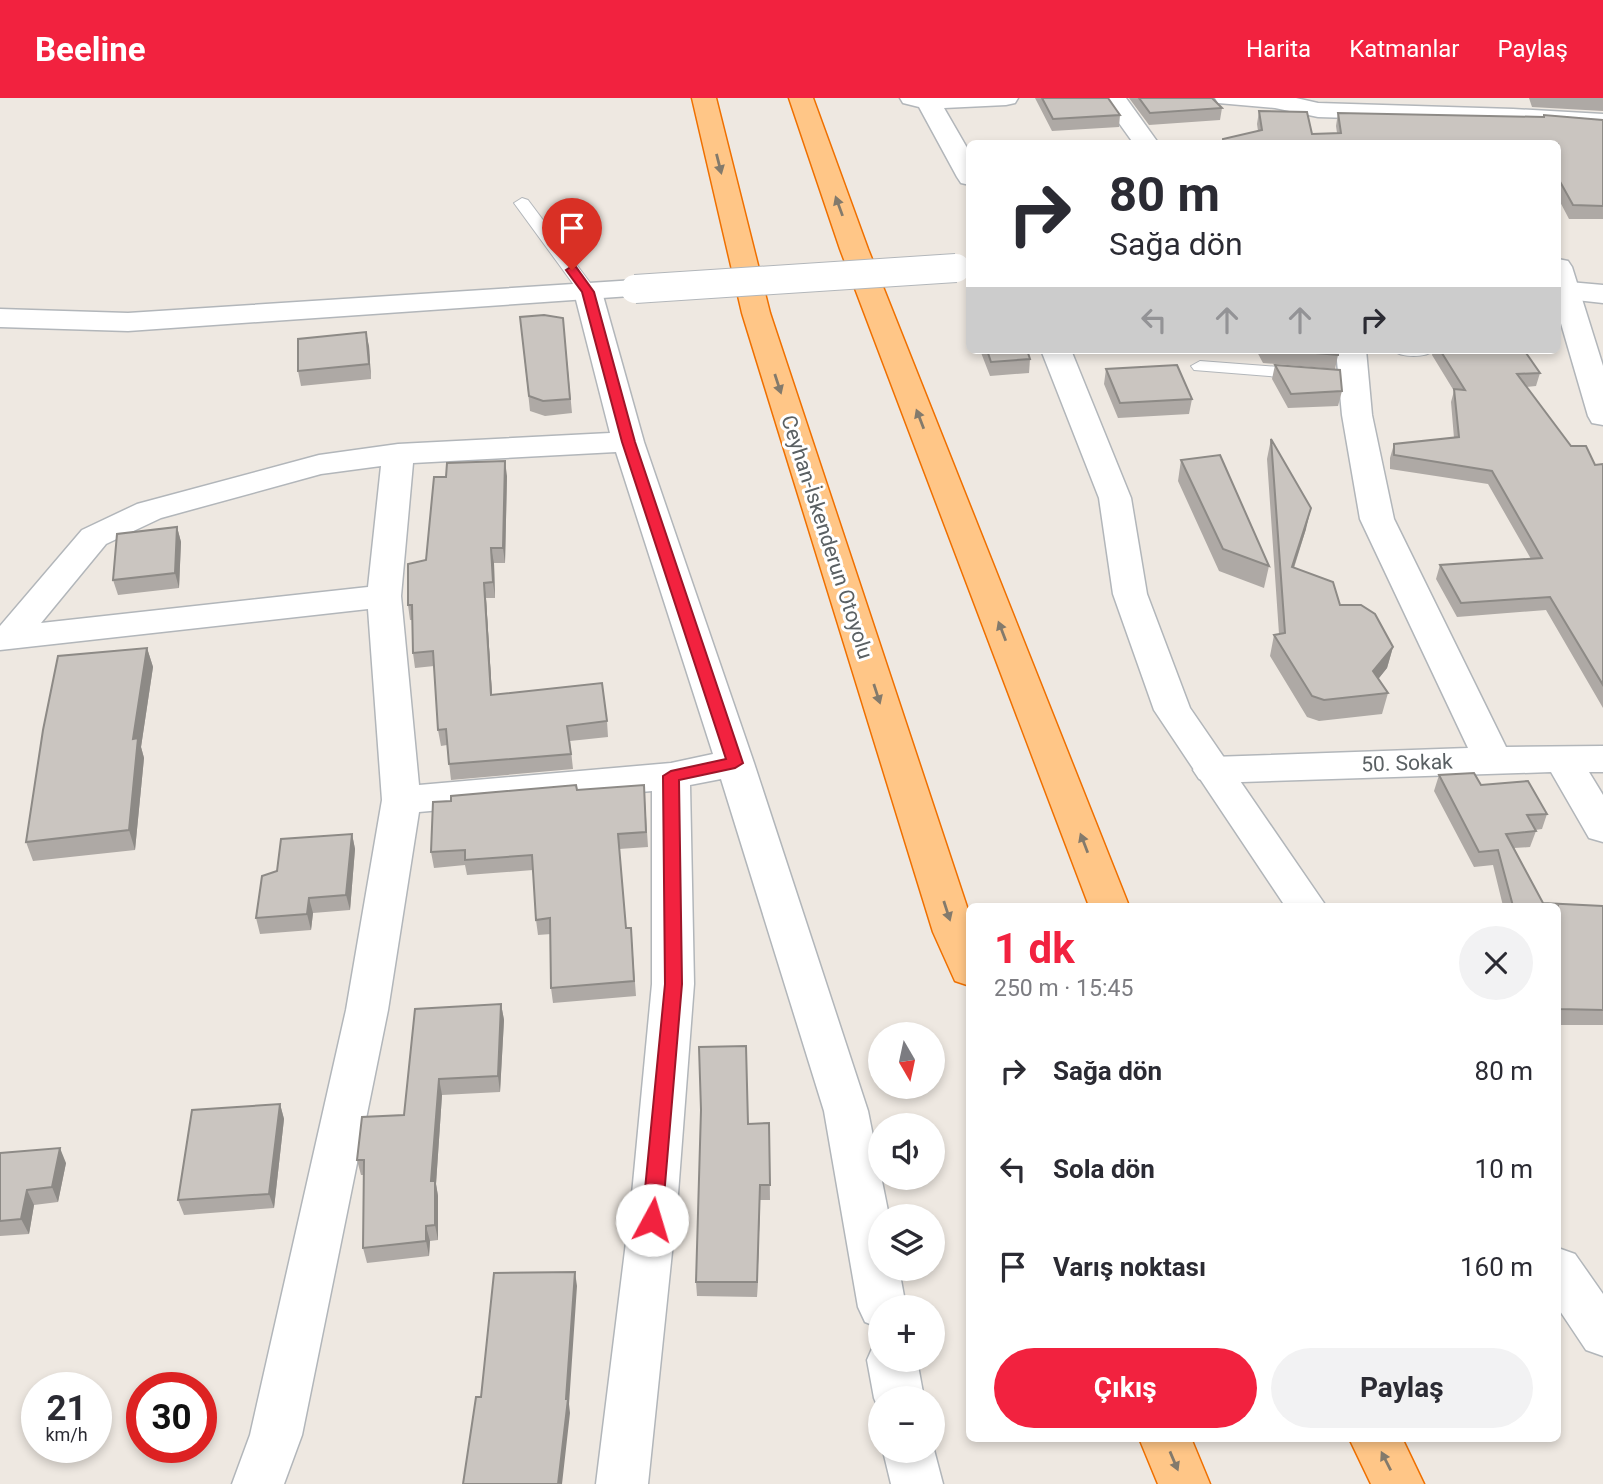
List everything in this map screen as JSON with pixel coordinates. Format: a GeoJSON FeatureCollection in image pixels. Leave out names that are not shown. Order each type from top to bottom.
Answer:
{"type":"FeatureCollection","features":[{"type":"Feature","properties":{"kind":"highway","name":"Ceyhan-İskenderun Otoyolu"},"geometry":{"type":"LineString","coordinates":[[704,98],[755,313],[954,932],[966,960]]}},
{"type":"Feature","properties":{"kind":"highway"},"geometry":{"type":"LineString","coordinates":[[801,98],[854,248],[1108,903]]}},
{"type":"Feature","properties":{"kind":"highway"},"geometry":{"type":"LineString","coordinates":[[1167,1442],[1184,1484]]}},
{"type":"Feature","properties":{"kind":"highway"},"geometry":{"type":"LineString","coordinates":[[1377,1442],[1398,1484]]}},
{"type":"Feature","properties":{"kind":"street"},"geometry":{"type":"LineString","coordinates":[[921,99],[1006,98]]}},
{"type":"Feature","properties":{"kind":"street"},"geometry":{"type":"LineString","coordinates":[[1112,98],[1144,140]]}},
{"type":"Feature","properties":{"kind":"street"},"geometry":{"type":"LineString","coordinates":[[1227,98],[1275,101],[1320,121],[1353,105],[1511,107],[1603,122]]}},
{"type":"Feature","properties":{"kind":"street"},"geometry":{"type":"LineString","coordinates":[[921,99],[966,171]]}},
{"type":"Feature","properties":{"kind":"street"},"geometry":{"type":"LineString","coordinates":[[1511,107],[1521,140]]}},
{"type":"Feature","properties":{"kind":"street"},"geometry":{"type":"LineString","coordinates":[[0,318],[128,322],[963,268]]}},
{"type":"Feature","properties":{"kind":"street"},"geometry":{"type":"LineString","coordinates":[[1561,283],[1603,294]]}},
{"type":"Feature","properties":{"kind":"street"},"geometry":{"type":"LineString","coordinates":[[1561,286],[1603,416]]}},
{"type":"Feature","properties":{"kind":"street"},"geometry":{"type":"LineString","coordinates":[[588,292],[628,442],[735,763],[846,1111],[880,1295]]}},
{"type":"Feature","properties":{"kind":"street"},"geometry":{"type":"LineString","coordinates":[[1058,354],[1115,498],[1130,593],[1172,710],[1304,903]]}},
{"type":"Feature","properties":{"kind":"street"},"geometry":{"type":"LineString","coordinates":[[1343,370],[1357,415],[1377,519],[1493,760]]}},
{"type":"Feature","properties":{"kind":"street"},"geometry":{"type":"LineString","coordinates":[[5,638],[94,537],[149,511],[318,465],[398,454],[628,442]]}},
{"type":"Feature","properties":{"kind":"street"},"geometry":{"type":"LineString","coordinates":[[258,1484],[276,1435],[367,1010],[401,800],[384,596],[398,454]]}},
{"type":"Feature","properties":{"kind":"street"},"geometry":{"type":"LineString","coordinates":[[5,638],[384,596]]}},
{"type":"Feature","properties":{"kind":"street","name":"50. Sokak"},"geometry":{"type":"LineString","coordinates":[[1212,770],[1493,760],[1603,760]]}},
{"type":"Feature","properties":{"kind":"street"},"geometry":{"type":"LineString","coordinates":[[1563,761],[1603,828]]}},
{"type":"Feature","properties":{"kind":"street"},"geometry":{"type":"LineString","coordinates":[[401,800],[671,776],[735,763]]}},
{"type":"Feature","properties":{"kind":"street"},"geometry":{"type":"LineString","coordinates":[[621,1484],[655,1194],[673,984],[671,776]]}},
{"type":"Feature","properties":{"kind":"street"},"geometry":{"type":"LineString","coordinates":[[1561,1273],[1603,1334]]}},
{"type":"Feature","properties":{"kind":"street"},"geometry":{"type":"LineString","coordinates":[[912,1463],[916,1484]]}},
{"type":"Feature","properties":{"kind":"lane"},"geometry":{"type":"LineString","coordinates":[[522,202],[588,292]]}},
{"type":"Feature","properties":{"kind":"lane"},"geometry":{"type":"LineString","coordinates":[[1200,366],[1343,370]]}},
{"type":"Feature","properties":{"kind":"building"},"geometry":{"type":"Polygon","coordinates":[[[1042,98],[1108,98],[1120,115],[1053,119],[1042,98]]]}},
{"type":"Feature","properties":{"kind":"building"},"geometry":{"type":"Polygon","coordinates":[[[1139,98],[1212,98],[1222,108],[1150,113],[1139,98]]]}},
{"type":"Feature","properties":{"kind":"building"},"geometry":{"type":"Polygon","coordinates":[[[1259,111],[1307,112],[1312,134],[1341,133],[1338,113],[1544,115],[1603,120],[1603,206],[1573,205],[1561,183],[1561,140],[1223,140],[1262,130],[1259,111]]]}},
{"type":"Feature","properties":{"kind":"building"},"geometry":{"type":"Polygon","coordinates":[[[544,315],[563,318],[570,399],[543,401],[529,396],[520,317],[544,315]]]}},
{"type":"Feature","properties":{"kind":"building"},"geometry":{"type":"Polygon","coordinates":[[[366,332],[369,364],[298,371],[298,339],[366,332]]]}},
{"type":"Feature","properties":{"kind":"building"},"geometry":{"type":"Polygon","coordinates":[[[988,354],[1028,354],[1030,359],[991,362],[988,354]]]}},
{"type":"Feature","properties":{"kind":"building"},"geometry":{"type":"Polygon","coordinates":[[[1442,354],[1527,354],[1540,373],[1517,374],[1571,446],[1586,446],[1595,465],[1603,464],[1603,685],[1550,597],[1461,603],[1440,565],[1542,558],[1492,471],[1394,455],[1394,444],[1459,437],[1454,389],[1465,390],[1442,354]]]}},
{"type":"Feature","properties":{"kind":"building"},"geometry":{"type":"Polygon","coordinates":[[[1177,365],[1192,399],[1120,403],[1106,369],[1177,365]]]}},
{"type":"Feature","properties":{"kind":"building"},"geometry":{"type":"Polygon","coordinates":[[[1275,365],[1340,370],[1342,391],[1291,394],[1275,365]]]}},
{"type":"Feature","properties":{"kind":"building"},"geometry":{"type":"Polygon","coordinates":[[[1271,439],[1311,508],[1292,567],[1333,582],[1340,605],[1361,605],[1375,614],[1393,647],[1373,671],[1388,693],[1324,700],[1312,696],[1274,635],[1285,633],[1271,439]]]}},
{"type":"Feature","properties":{"kind":"building"},"geometry":{"type":"Polygon","coordinates":[[[1220,455],[1269,566],[1223,549],[1181,460],[1220,455]]]}},
{"type":"Feature","properties":{"kind":"building"},"geometry":{"type":"Polygon","coordinates":[[[505,461],[503,548],[491,548],[493,582],[484,583],[491,695],[602,683],[607,721],[567,726],[571,754],[449,764],[446,729],[438,730],[433,651],[413,653],[412,605],[408,605],[408,564],[426,560],[434,477],[446,477],[447,463],[505,461]]]}},
{"type":"Feature","properties":{"kind":"building"},"geometry":{"type":"Polygon","coordinates":[[[177,527],[175,573],[113,580],[117,534],[177,527]]]}},
{"type":"Feature","properties":{"kind":"building"},"geometry":{"type":"Polygon","coordinates":[[[147,648],[133,739],[138,738],[129,830],[26,842],[43,730],[58,656],[147,648]]]}},
{"type":"Feature","properties":{"kind":"building"},"geometry":{"type":"Polygon","coordinates":[[[1474,773],[1481,785],[1528,781],[1547,814],[1527,815],[1536,831],[1506,834],[1543,903],[1512,903],[1498,850],[1479,852],[1439,775],[1474,773]]]}},
{"type":"Feature","properties":{"kind":"building"},"geometry":{"type":"Polygon","coordinates":[[[576,785],[577,790],[644,785],[646,832],[618,834],[626,928],[631,928],[634,981],[551,988],[550,918],[536,920],[532,855],[465,860],[465,850],[431,852],[433,802],[451,801],[451,796],[576,785]]]}},
{"type":"Feature","properties":{"kind":"building"},"geometry":{"type":"Polygon","coordinates":[[[352,834],[346,895],[309,898],[307,914],[256,918],[262,876],[277,871],[281,839],[352,834]]]}},
{"type":"Feature","properties":{"kind":"building"},"geometry":{"type":"Polygon","coordinates":[[[1561,904],[1603,906],[1603,1010],[1561,1009],[1561,904]]]}},
{"type":"Feature","properties":{"kind":"building"},"geometry":{"type":"Polygon","coordinates":[[[501,1004],[498,1076],[439,1079],[431,1181],[435,1181],[435,1225],[426,1226],[426,1241],[363,1248],[364,1160],[357,1160],[362,1117],[404,1115],[415,1009],[501,1004]]]}},
{"type":"Feature","properties":{"kind":"building"},"geometry":{"type":"Polygon","coordinates":[[[746,1046],[748,1124],[769,1123],[770,1185],[760,1185],[757,1282],[696,1282],[701,1110],[699,1047],[746,1046]]]}},
{"type":"Feature","properties":{"kind":"building"},"geometry":{"type":"Polygon","coordinates":[[[280,1104],[269,1194],[178,1200],[192,1110],[280,1104]]]}},
{"type":"Feature","properties":{"kind":"building"},"geometry":{"type":"Polygon","coordinates":[[[60,1148],[52,1187],[27,1190],[21,1219],[0,1221],[0,1153],[60,1148]]]}},
{"type":"Feature","properties":{"kind":"building"},"geometry":{"type":"Polygon","coordinates":[[[575,1272],[568,1399],[558,1484],[463,1484],[476,1397],[481,1397],[494,1273],[575,1272]]]}},
{"type":"Feature","properties":{"kind":"route"},"geometry":{"type":"LineString","coordinates":[[572,270],[588,292],[628,442],[735,763],[671,776],[673,984],[652,1220]]}}]}
